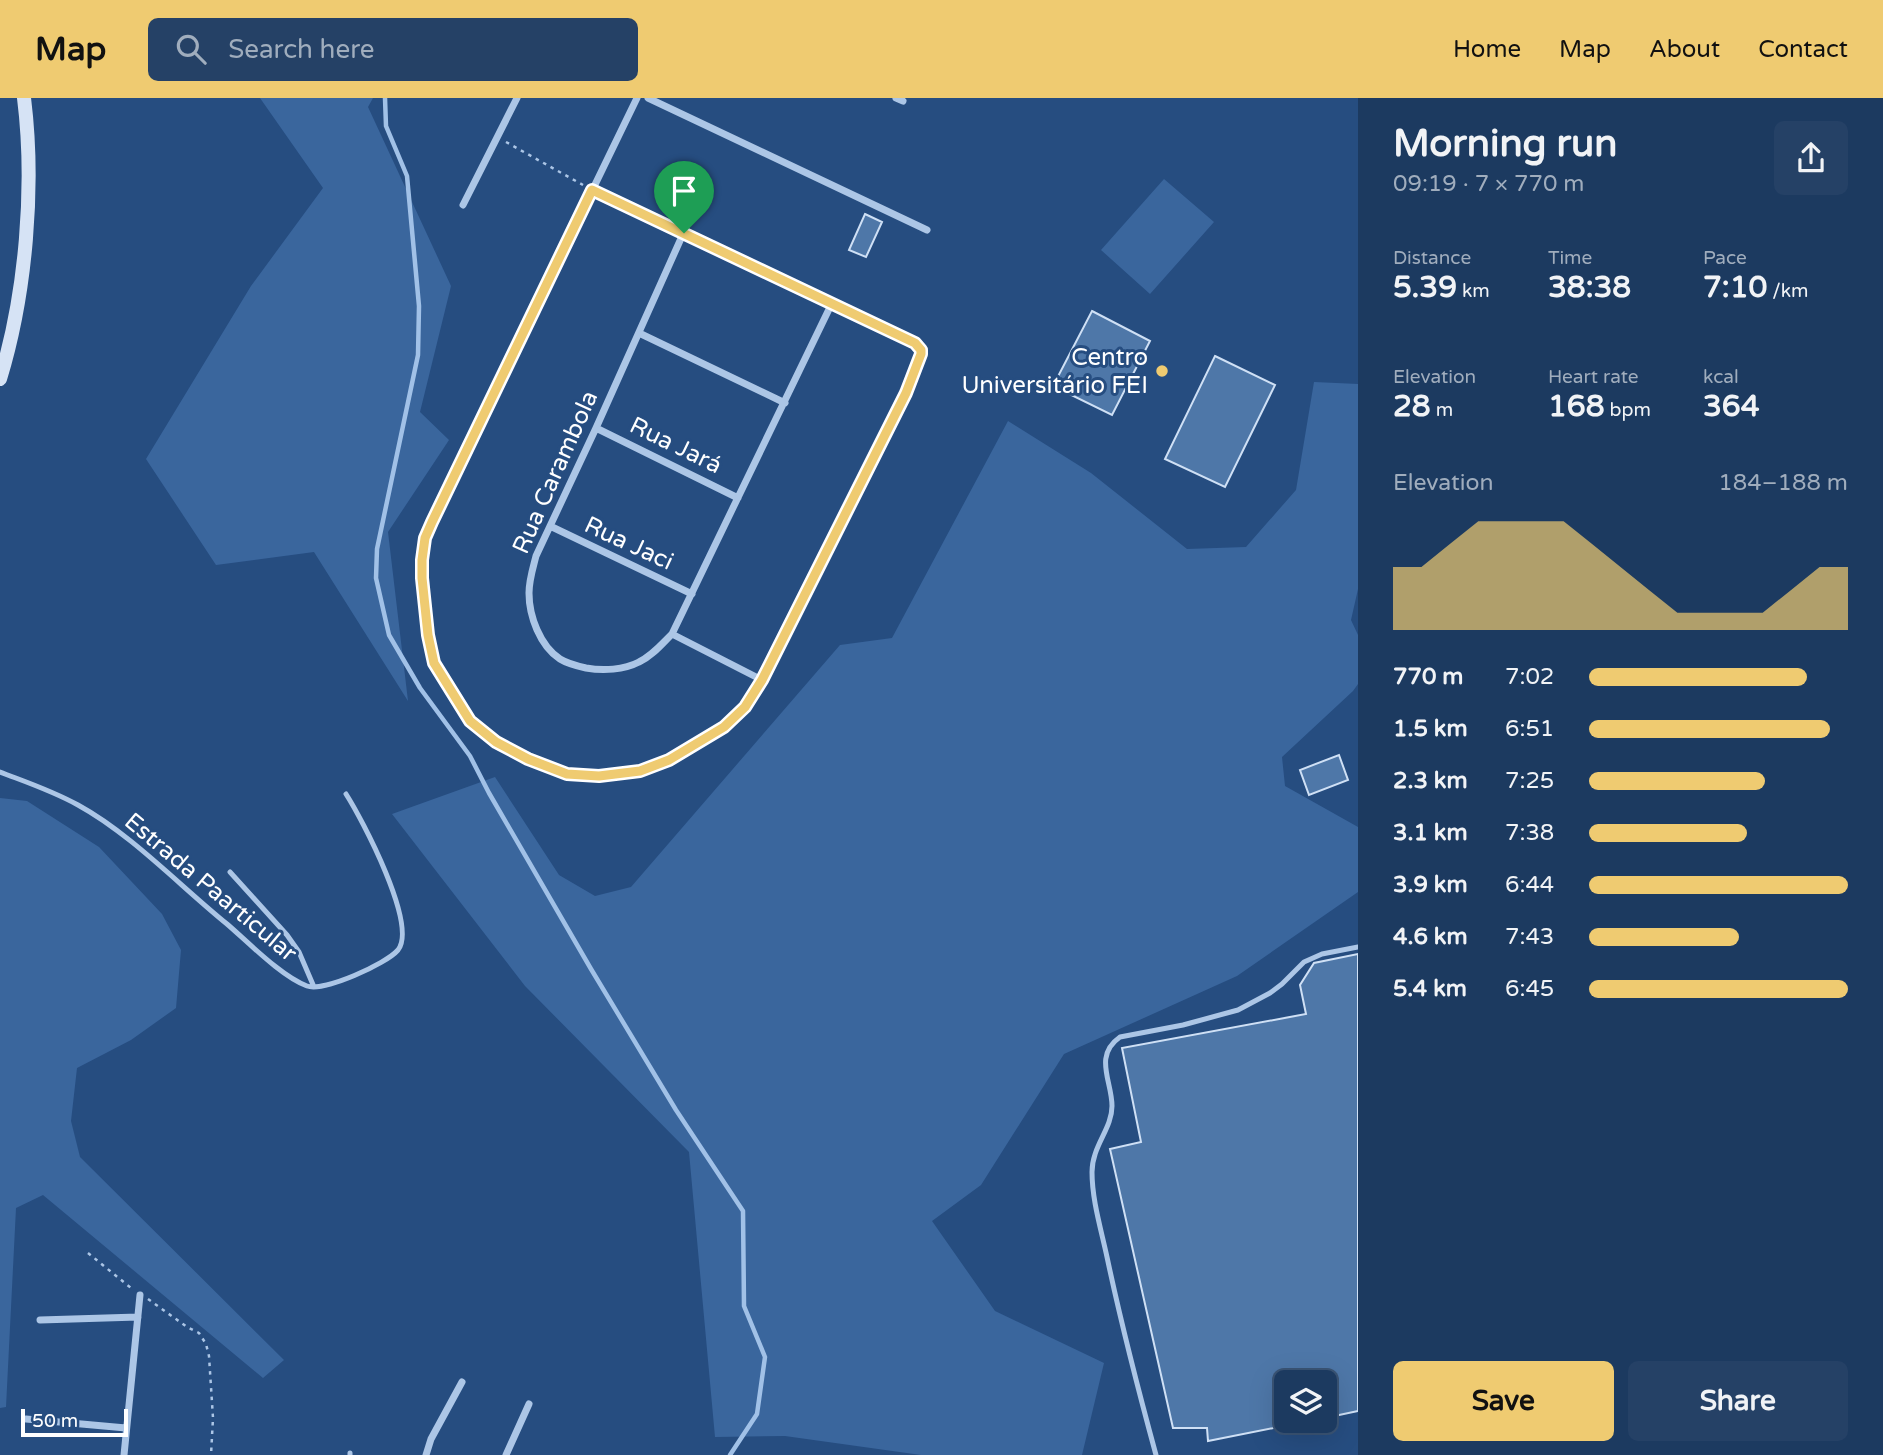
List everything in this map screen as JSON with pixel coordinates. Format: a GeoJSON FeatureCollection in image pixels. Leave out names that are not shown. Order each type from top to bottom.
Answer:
{"type":"FeatureCollection","features":[{"type":"Feature","properties":{"kind":"street"},"geometry":{"type":"LineString","coordinates":[[0,379],[18,302],[26,225],[28,137],[24,98]]}},
{"type":"Feature","properties":{"kind":"street"},"geometry":{"type":"LineString","coordinates":[[463,205],[517,98]]}},
{"type":"Feature","properties":{"kind":"street"},"geometry":{"type":"LineString","coordinates":[[592,190],[915,343],[921,350],[906,393],[762,680],[745,707],[724,727],[669,760],[640,771],[599,776],[567,774],[528,759],[496,742],[470,721],[434,663],[428,635],[422,560],[425,538],[446,490],[546,287],[592,190],[637,98]]}},
{"type":"Feature","properties":{"kind":"street"},"geometry":{"type":"LineString","coordinates":[[648,98],[927,230]]}},
{"type":"Feature","properties":{"kind":"street","name":"Rua Carambola"},"geometry":{"type":"LineString","coordinates":[[684,233],[536,556],[531,575],[530,610],[543,640],[560,659],[590,668],[620,668],[648,657],[672,634],[832,303]]}},
{"type":"Feature","properties":{"kind":"street"},"geometry":{"type":"LineString","coordinates":[[639,333],[785,403]]}},
{"type":"Feature","properties":{"kind":"street","name":"Rua Jará"},"geometry":{"type":"LineString","coordinates":[[596,428],[738,498]]}},
{"type":"Feature","properties":{"kind":"street","name":"Rua Jaci"},"geometry":{"type":"LineString","coordinates":[[550,526],[692,594]]}},
{"type":"Feature","properties":{"kind":"street"},"geometry":{"type":"LineString","coordinates":[[672,634],[762,680]]}},
{"type":"Feature","properties":{"kind":"street"},"geometry":{"type":"LineString","coordinates":[[124,1455],[140,1294]]}},
{"type":"Feature","properties":{"kind":"street"},"geometry":{"type":"LineString","coordinates":[[40,1320],[138,1317]]}},
{"type":"Feature","properties":{"kind":"street"},"geometry":{"type":"LineString","coordinates":[[426,1455],[431,1439],[463,1382]]}},
{"type":"Feature","properties":{"kind":"street"},"geometry":{"type":"LineString","coordinates":[[506,1455],[529,1404]]}},
{"type":"Feature","properties":{"kind":"street"},"geometry":{"type":"LineString","coordinates":[[26,1419],[126,1428]]}},
{"type":"Feature","properties":{"kind":"lane","name":"Estrada Paarticular"},"geometry":{"type":"LineString","coordinates":[[0,772],[79,805],[135,845],[276,966],[306,986],[314,987],[336,982],[384,962],[401,947],[403,937],[400,913],[379,858],[367,829],[346,794]]}},
{"type":"Feature","properties":{"kind":"lane"},"geometry":{"type":"LineString","coordinates":[[230,872],[299,952],[314,987]]}},
{"type":"Feature","properties":{"kind":"lane"},"geometry":{"type":"LineString","coordinates":[[1156,1455],[1118,1310],[1092,1176],[1094,1153],[1111,1115],[1112,1100],[1105,1058],[1108,1049],[1120,1037],[1183,1025],[1238,1010],[1276,989],[1304,962],[1322,954],[1358,947]]}},
{"type":"Feature","properties":{"kind":"path"},"geometry":{"type":"LineString","coordinates":[[497,136],[592,190]]}},
{"type":"Feature","properties":{"kind":"path"},"geometry":{"type":"LineString","coordinates":[[88,1253],[140,1294],[199,1333],[206,1344],[213,1418],[211,1455]]}},
{"type":"Feature","properties":{"kind":"shaded area"},"geometry":{"type":"Polygon","coordinates":[[[260,98],[373,98],[368,107],[451,286],[420,412],[449,440],[388,532],[408,701],[314,552],[216,565],[146,459],[251,286],[323,188],[260,98]]]}},
{"type":"Feature","properties":{"kind":"shaded area"},"geometry":{"type":"Polygon","coordinates":[[[1164,179],[1214,222],[1150,294],[1101,250],[1164,179]]]}},
{"type":"Feature","properties":{"kind":"shaded area"},"geometry":{"type":"Polygon","coordinates":[[[1314,382],[1358,384],[1358,589],[1351,620],[1358,635],[1358,684],[1282,757],[1285,786],[1358,827],[1358,892],[1237,976],[1064,1054],[981,1185],[932,1221],[995,1311],[1104,1363],[1082,1455],[921,1455],[785,1436],[715,1437],[689,1152],[525,986],[392,814],[495,777],[559,875],[595,896],[631,887],[840,645],[892,638],[1008,421],[1091,473],[1187,549],[1246,547],[1296,490],[1314,382]]]}},
{"type":"Feature","properties":{"kind":"shaded area"},"geometry":{"type":"Polygon","coordinates":[[[0,798],[27,801],[99,847],[162,914],[181,950],[176,1008],[131,1040],[77,1068],[71,1121],[80,1157],[284,1360],[263,1378],[43,1195],[16,1208],[6,1407],[0,1408],[0,798]]]}},
{"type":"Feature","properties":{"kind":"building"},"geometry":{"type":"Polygon","coordinates":[[[865,214],[882,222],[866,257],[849,250],[865,214]]]}},
{"type":"Feature","properties":{"kind":"building"},"geometry":{"type":"Polygon","coordinates":[[[1092,311],[1150,341],[1112,415],[1053,386],[1092,311]]]}},
{"type":"Feature","properties":{"kind":"building"},"geometry":{"type":"Polygon","coordinates":[[[1215,356],[1275,385],[1225,487],[1165,459],[1215,356]]]}},
{"type":"Feature","properties":{"kind":"building"},"geometry":{"type":"Polygon","coordinates":[[[1339,755],[1348,780],[1309,795],[1300,770],[1339,755]]]}},
{"type":"Feature","properties":{"kind":"building"},"geometry":{"type":"Polygon","coordinates":[[[1358,954],[1358,1411],[1337,1415],[1337,1370],[1274,1370],[1274,1428],[1208,1441],[1207,1428],[1173,1428],[1110,1149],[1141,1142],[1122,1048],[1306,1014],[1300,985],[1314,963],[1358,954]]]}},
{"type":"Feature","properties":{"kind":"waterway"},"geometry":{"type":"LineString","coordinates":[[385,98],[386,126],[407,176],[419,306],[418,355],[377,549],[376,578],[389,635],[420,688],[470,756],[591,969],[676,1110],[743,1211],[744,1306],[765,1357],[757,1414],[730,1455]]}},
{"type":"Feature","properties":{"kind":"place","name":"Centro Universitário FEI"},"geometry":{"type":"Point","coordinates":[1162,371]}},
{"type":"Feature","properties":{"kind":"route"},"geometry":{"type":"LineString","coordinates":[[592,190],[684,233],[915,343],[921,354],[914,377],[762,680],[745,707],[724,727],[695,745],[669,760],[640,771],[599,776],[567,774],[528,759],[496,742],[470,721],[448,687],[434,663],[428,635],[422,578],[425,538],[592,190]]}}]}
